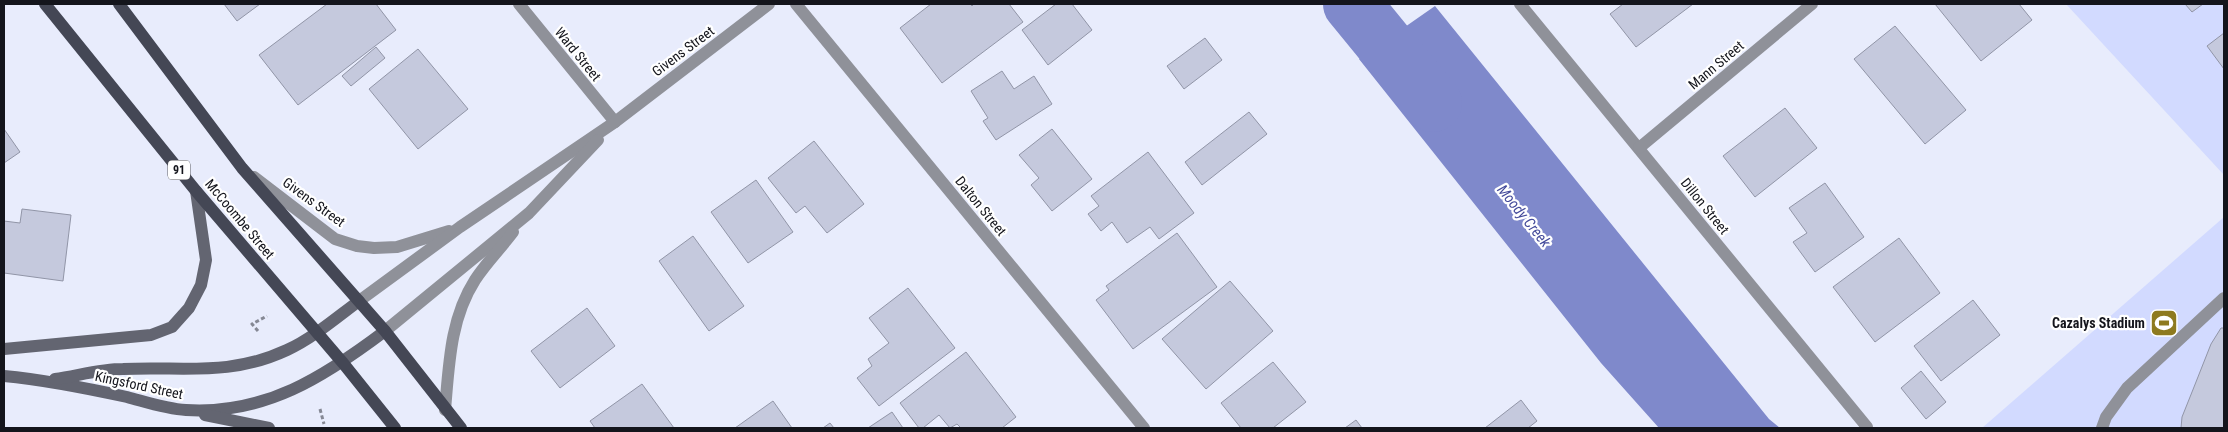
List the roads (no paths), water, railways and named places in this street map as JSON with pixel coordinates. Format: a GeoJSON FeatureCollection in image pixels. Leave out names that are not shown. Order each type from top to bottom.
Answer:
{"type":"FeatureCollection","features":[{"type":"Feature","properties":{"kind":"main road","name":"McCoombe Street"},"geometry":{"type":"LineString","coordinates":[[44,4],[196,191],[343,363],[395,428]]}},
{"type":"Feature","properties":{"kind":"main road"},"geometry":{"type":"LineString","coordinates":[[119,4],[242,168],[359,301],[461,428]]}},
{"type":"Feature","properties":{"kind":"street","name":"Ward Street"},"geometry":{"type":"LineString","coordinates":[[518,4],[615,122]]}},
{"type":"Feature","properties":{"kind":"street","name":"Givens Street"},"geometry":{"type":"LineString","coordinates":[[359,301],[460,228],[615,122],[769,4]]}},
{"type":"Feature","properties":{"kind":"street","name":"Dalton Street"},"geometry":{"type":"LineString","coordinates":[[796,4],[1144,428]]}},
{"type":"Feature","properties":{"kind":"street","name":"Dillon Street"},"geometry":{"type":"LineString","coordinates":[[1520,4],[1867,427]]}},
{"type":"Feature","properties":{"kind":"street","name":"Mann Street"},"geometry":{"type":"LineString","coordinates":[[1638,148],[1812,4]]}},
{"type":"Feature","properties":{"kind":"street","name":"Givens Street"},"geometry":{"type":"LineString","coordinates":[[445,410],[450,351],[456,322],[475,280],[529,212],[615,122]]}},
{"type":"Feature","properties":{"kind":"street","name":"Givens Street"},"geometry":{"type":"LineString","coordinates":[[242,168],[335,239],[357,246],[374,248],[397,247],[460,228]]}},
{"type":"Feature","properties":{"kind":"street"},"geometry":{"type":"LineString","coordinates":[[4,349],[151,335],[172,327],[189,308],[201,285],[206,260],[196,191]]}},
{"type":"Feature","properties":{"kind":"street","name":"Givens Street"},"geometry":{"type":"LineString","coordinates":[[384,331],[529,212]]}},
{"type":"Feature","properties":{"kind":"street"},"geometry":{"type":"LineString","coordinates":[[2102,428],[2106,416],[2127,388],[2224,298]]}},
{"type":"Feature","properties":{"kind":"street","name":"Kingsford Street"},"geometry":{"type":"LineString","coordinates":[[48,380],[121,368],[201,370],[231,368],[277,355],[316,333],[359,301]]}},
{"type":"Feature","properties":{"kind":"street","name":"Kingsford Street"},"geometry":{"type":"LineString","coordinates":[[4,376],[48,380],[185,410],[238,408],[264,402],[297,388],[343,363],[384,331]]}},
{"type":"Feature","properties":{"kind":"street"},"geometry":{"type":"LineString","coordinates":[[185,410],[269,428]]}},
{"type":"Feature","properties":{"kind":"water"},"geometry":{"type":"Polygon","coordinates":[[[1435,6],[1769,419],[1780,428],[1659,428],[1601,363],[1359,59],[1435,6]]]}},
{"type":"Feature","properties":{"kind":"waterway","name":"Moody Creek"},"geometry":{"type":"LineString","coordinates":[[1352,4],[1433,103]]}},
{"type":"Feature","properties":{"kind":"place","name":"Cazalys Stadium"},"geometry":{"type":"Point","coordinates":[2164,323]}}]}
